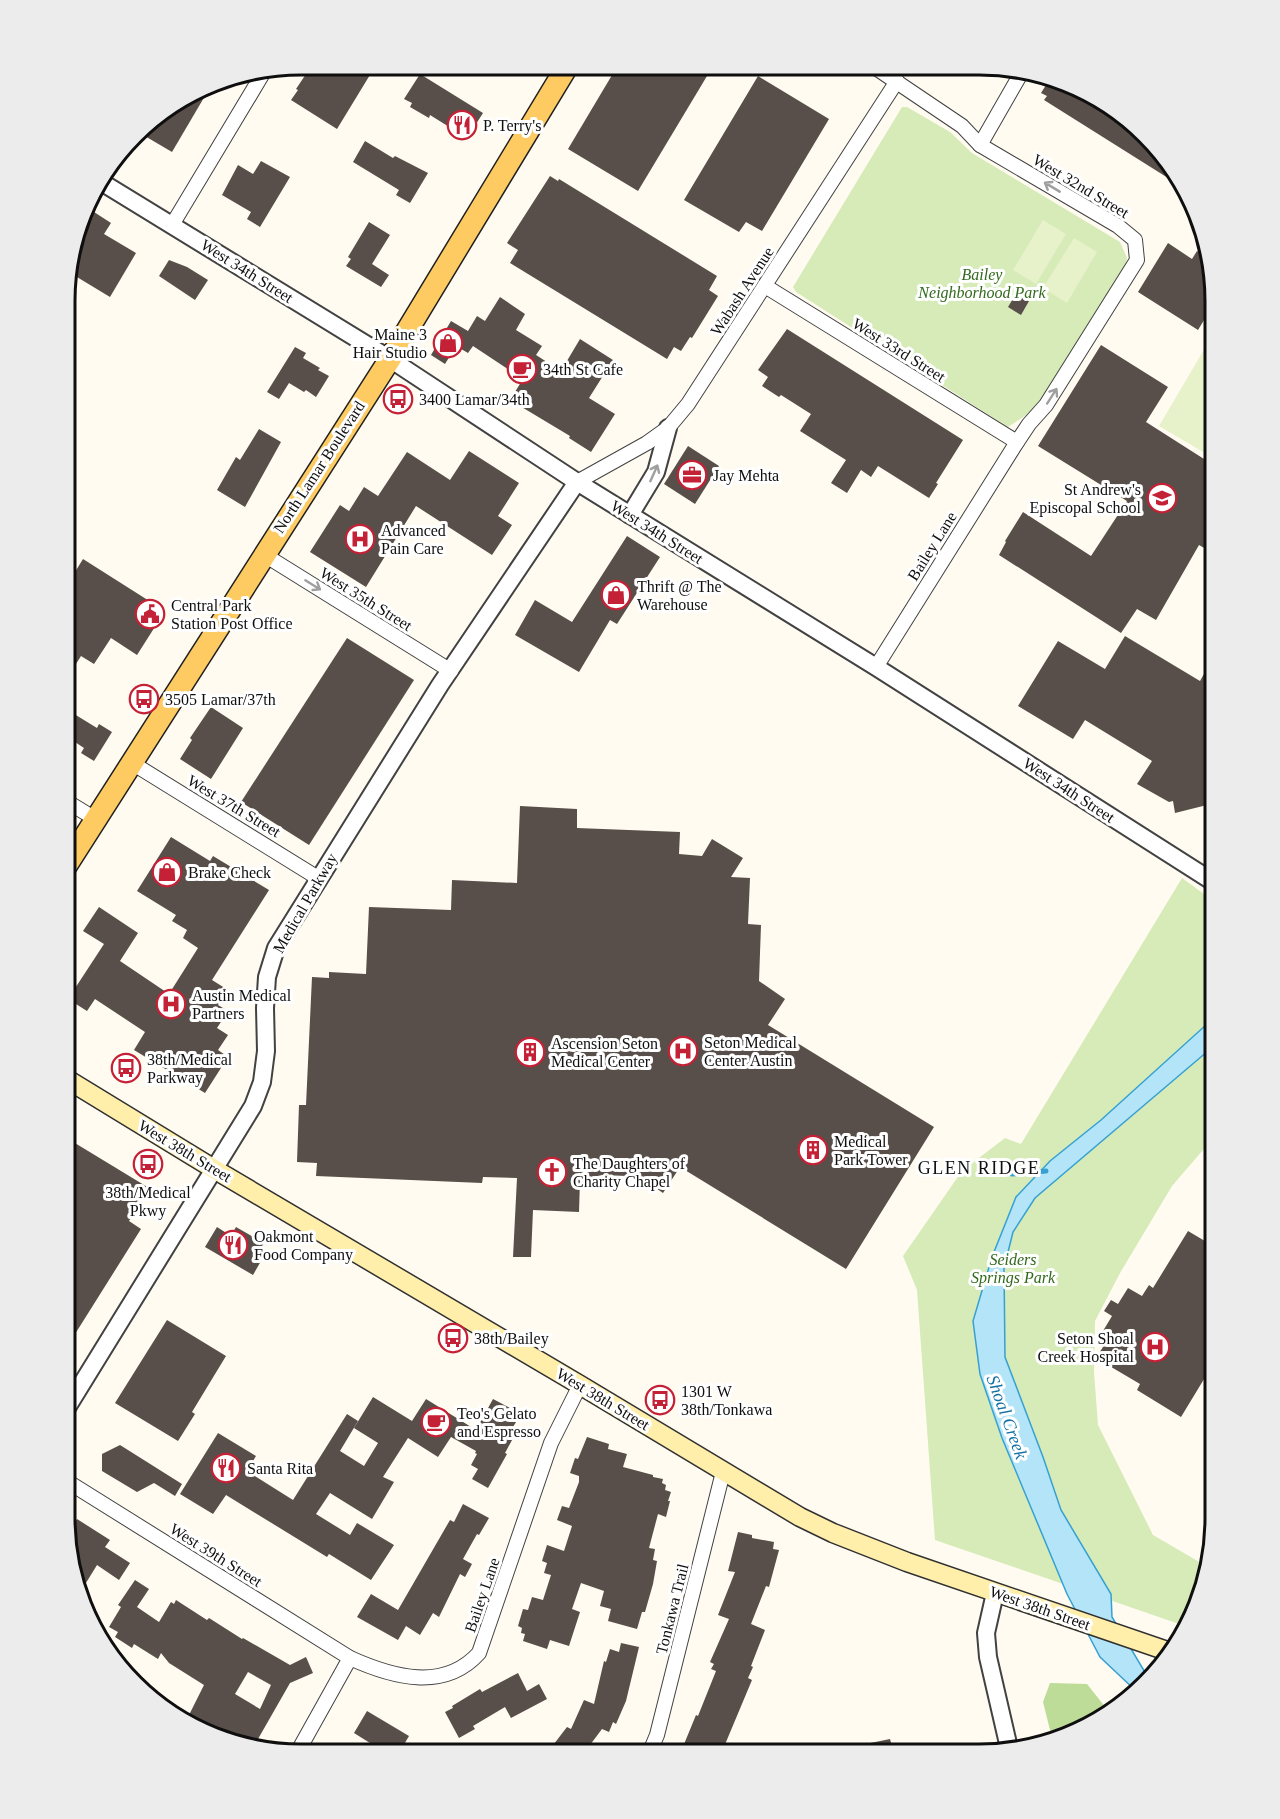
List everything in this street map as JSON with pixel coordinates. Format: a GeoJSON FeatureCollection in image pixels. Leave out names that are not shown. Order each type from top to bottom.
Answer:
{"type":"FeatureCollection","features":[{"type":"Feature","properties":{"kind":"main road","name":"North Lamar Boulevard"},"geometry":{"type":"LineString","coordinates":[[75,853],[263,554],[390,359],[561,75]]}},
{"type":"Feature","properties":{"kind":"main road","name":"West 38th Street"},"geometry":{"type":"LineString","coordinates":[[75,1084],[800,1517],[833,1533],[907,1562],[1163,1650]]}},
{"type":"Feature","properties":{"kind":"street","name":"West 32nd Street"},"geometry":{"type":"LineString","coordinates":[[887,75],[962,126],[980,145],[1118,226],[1135,240],[1137,260],[1046,405],[1017,442]]}},
{"type":"Feature","properties":{"kind":"street"},"geometry":{"type":"LineString","coordinates":[[980,145],[1018,78]]}},
{"type":"Feature","properties":{"kind":"street"},"geometry":{"type":"LineString","coordinates":[[172,225],[260,79]]}},
{"type":"Feature","properties":{"kind":"street","name":"Wabash Avenue"},"geometry":{"type":"LineString","coordinates":[[577,482],[647,443],[668,428],[688,404],[897,81]]}},
{"type":"Feature","properties":{"kind":"street","name":"West 34th Street"},"geometry":{"type":"LineString","coordinates":[[107,185],[390,359],[577,482],[876,667],[1205,877]]}},
{"type":"Feature","properties":{"kind":"street","name":"West 33rd Street"},"geometry":{"type":"LineString","coordinates":[[765,286],[1017,442]]}},
{"type":"Feature","properties":{"kind":"street"},"geometry":{"type":"LineString","coordinates":[[630,515],[656,472],[668,428]]}},
{"type":"Feature","properties":{"kind":"street","name":"Bailey Lane"},"geometry":{"type":"LineString","coordinates":[[876,667],[1017,442]]}},
{"type":"Feature","properties":{"kind":"street","name":"Medical Parkway"},"geometry":{"type":"LineString","coordinates":[[75,1395],[253,1106],[262,1082],[266,1052],[267,977],[276,948],[440,685],[577,482]]}},
{"type":"Feature","properties":{"kind":"street","name":"West 35th Street"},"geometry":{"type":"LineString","coordinates":[[263,554],[451,671]]}},
{"type":"Feature","properties":{"kind":"street","name":"West 37th Street"},"geometry":{"type":"LineString","coordinates":[[132,763],[318,878]]}},
{"type":"Feature","properties":{"kind":"street"},"geometry":{"type":"LineString","coordinates":[[75,807],[97,820]]}},
{"type":"Feature","properties":{"kind":"street","name":"Bailey Lane"},"geometry":{"type":"LineString","coordinates":[[351,1658],[392,1674],[411,1678],[430,1678],[471,1663],[479,1653],[551,1443],[580,1385]]}},
{"type":"Feature","properties":{"kind":"street","name":"Tonkawa Trail"},"geometry":{"type":"LineString","coordinates":[[653,1744],[723,1472]]}},
{"type":"Feature","properties":{"kind":"street","name":"West 39th Street"},"geometry":{"type":"LineString","coordinates":[[75,1487],[351,1658]]}},
{"type":"Feature","properties":{"kind":"street"},"geometry":{"type":"LineString","coordinates":[[995,1593],[986,1633],[988,1657],[1008,1742]]}},
{"type":"Feature","properties":{"kind":"street"},"geometry":{"type":"LineString","coordinates":[[302,1744],[351,1658]]}},
{"type":"Feature","properties":{"kind":"green space","name":"Bailey Neighborhood Park"},"geometry":{"type":"Polygon","coordinates":[[[902,107],[907,107],[950,132],[972,153],[1120,242],[1127,258],[1125,269],[1043,404],[1008,427],[796,292],[793,287],[902,107]]]}},
{"type":"Feature","properties":{"kind":"green space"},"geometry":{"type":"Polygon","coordinates":[[[1043,220],[1066,234],[1036,284],[1013,270],[1043,220]]]}},
{"type":"Feature","properties":{"kind":"green space"},"geometry":{"type":"Polygon","coordinates":[[[1074,238],[1097,252],[1067,303],[1043,288],[1074,238]]]}},
{"type":"Feature","properties":{"kind":"green space"},"geometry":{"type":"Polygon","coordinates":[[[1205,348],[1205,453],[1159,426],[1205,348]]]}},
{"type":"Feature","properties":{"kind":"green space","name":"Seiders Springs Park"},"geometry":{"type":"Polygon","coordinates":[[[1182,878],[1205,895],[1205,1148],[1172,1186],[1120,1273],[1095,1321],[1094,1372],[1098,1425],[1153,1535],[1201,1563],[1193,1591],[1179,1624],[935,1540],[917,1290],[903,1256],[962,1171],[1005,1138],[1021,1144],[1182,878]]]}},
{"type":"Feature","properties":{"kind":"green space"},"geometry":{"type":"Polygon","coordinates":[[[1050,1683],[1087,1684],[1105,1706],[1079,1721],[1051,1732],[1043,1702],[1050,1683]]]}},
{"type":"Feature","properties":{"kind":"water","name":"Shoal Creek"},"geometry":{"type":"Polygon","coordinates":[[[1205,1026],[1205,1054],[1035,1198],[1013,1232],[1004,1268],[1005,1357],[1061,1510],[1111,1594],[1112,1617],[1145,1672],[1130,1686],[1100,1657],[1067,1594],[1002,1438],[980,1374],[973,1321],[992,1257],[1016,1197],[1050,1161],[1101,1120],[1205,1026]]]}},
{"type":"Feature","properties":{"kind":"building"},"geometry":{"type":"Polygon","coordinates":[[[305,75],[370,75],[337,129],[291,100],[298,90],[296,89],[305,75]]]}},
{"type":"Feature","properties":{"kind":"building"},"geometry":{"type":"Polygon","coordinates":[[[419,75],[422,75],[483,113],[467,138],[430,115],[429,118],[410,107],[412,103],[404,99],[419,75]]]}},
{"type":"Feature","properties":{"kind":"building"},"geometry":{"type":"Polygon","coordinates":[[[612,75],[708,75],[638,191],[568,149],[612,75]]]}},
{"type":"Feature","properties":{"kind":"building"},"geometry":{"type":"Polygon","coordinates":[[[758,76],[829,119],[762,231],[746,222],[739,232],[684,200],[758,76]]]}},
{"type":"Feature","properties":{"kind":"building"},"geometry":{"type":"Polygon","coordinates":[[[1046,85],[1052,87],[1079,98],[1105,113],[1139,141],[1169,179],[1044,100],[1047,96],[1041,93],[1046,85]]]}},
{"type":"Feature","properties":{"kind":"building"},"geometry":{"type":"Polygon","coordinates":[[[205,96],[172,152],[146,137],[175,113],[205,96]]]}},
{"type":"Feature","properties":{"kind":"building"},"geometry":{"type":"Polygon","coordinates":[[[365,141],[393,158],[395,156],[428,173],[410,203],[396,195],[399,190],[353,162],[365,141]]]}},
{"type":"Feature","properties":{"kind":"building"},"geometry":{"type":"Polygon","coordinates":[[[261,161],[290,177],[260,227],[247,219],[251,212],[222,195],[238,165],[253,174],[261,161]]]}},
{"type":"Feature","properties":{"kind":"building"},"geometry":{"type":"Polygon","coordinates":[[[550,176],[558,181],[559,179],[717,276],[709,290],[718,296],[692,338],[690,337],[681,351],[674,347],[667,359],[510,263],[518,250],[507,243],[550,176]]]}},
{"type":"Feature","properties":{"kind":"building"},"geometry":{"type":"Polygon","coordinates":[[[94,212],[111,223],[104,234],[136,253],[110,297],[76,277],[79,257],[94,212]]]}},
{"type":"Feature","properties":{"kind":"building"},"geometry":{"type":"Polygon","coordinates":[[[369,222],[390,235],[372,264],[389,275],[381,287],[346,266],[351,259],[348,257],[369,222]]]}},
{"type":"Feature","properties":{"kind":"building"},"geometry":{"type":"Polygon","coordinates":[[[1168,243],[1192,259],[1197,251],[1200,253],[1205,286],[1205,318],[1198,330],[1138,292],[1168,243]]]}},
{"type":"Feature","properties":{"kind":"building"},"geometry":{"type":"Polygon","coordinates":[[[169,260],[187,267],[208,280],[195,300],[159,276],[169,260]]]}},
{"type":"Feature","properties":{"kind":"building"},"geometry":{"type":"Polygon","coordinates":[[[1016,294],[1029,301],[1021,315],[1008,307],[1016,294]]]}},
{"type":"Feature","properties":{"kind":"building"},"geometry":{"type":"Polygon","coordinates":[[[500,297],[525,314],[516,330],[542,346],[536,355],[561,371],[580,339],[613,360],[589,398],[615,414],[591,452],[569,438],[570,436],[510,400],[523,379],[473,346],[468,353],[456,346],[445,364],[431,355],[451,321],[468,331],[477,316],[485,321],[500,297]]]}},
{"type":"Feature","properties":{"kind":"building"},"geometry":{"type":"Polygon","coordinates":[[[787,329],[963,440],[929,498],[878,466],[871,477],[861,470],[847,493],[831,483],[846,460],[800,431],[811,414],[762,386],[768,377],[758,370],[787,329]]]}},
{"type":"Feature","properties":{"kind":"building"},"geometry":{"type":"Polygon","coordinates":[[[1101,345],[1168,387],[1146,422],[1205,460],[1205,548],[1199,545],[1156,620],[1137,609],[1121,633],[999,555],[1023,512],[1091,556],[1127,501],[1038,446],[1101,345]]]}},
{"type":"Feature","properties":{"kind":"building"},"geometry":{"type":"Polygon","coordinates":[[[295,347],[306,353],[303,358],[329,376],[316,397],[289,383],[279,399],[267,392],[295,347]]]}},
{"type":"Feature","properties":{"kind":"building"},"geometry":{"type":"Polygon","coordinates":[[[259,429],[281,442],[245,507],[217,490],[236,457],[240,460],[259,429]]]}},
{"type":"Feature","properties":{"kind":"building","name":"Jay Mehta"},"geometry":{"type":"Polygon","coordinates":[[[688,446],[719,466],[695,504],[664,484],[688,446]]]}},
{"type":"Feature","properties":{"kind":"building"},"geometry":{"type":"Polygon","coordinates":[[[469,451],[519,483],[498,516],[512,525],[492,555],[416,506],[366,587],[310,552],[340,505],[349,511],[364,487],[378,496],[407,452],[450,480],[469,451]]]}},
{"type":"Feature","properties":{"kind":"building"},"geometry":{"type":"Polygon","coordinates":[[[627,536],[660,557],[617,624],[610,620],[579,672],[515,635],[535,600],[572,622],[627,536]]]}},
{"type":"Feature","properties":{"kind":"building"},"geometry":{"type":"Polygon","coordinates":[[[83,559],[165,611],[137,655],[111,638],[94,664],[81,656],[75,666],[75,572],[83,559]]]}},
{"type":"Feature","properties":{"kind":"building"},"geometry":{"type":"Polygon","coordinates":[[[1125,636],[1200,681],[1205,672],[1205,806],[1175,813],[1173,801],[1169,802],[1137,784],[1152,761],[1085,720],[1073,739],[1018,706],[1058,641],[1105,669],[1125,636]]]}},
{"type":"Feature","properties":{"kind":"building"},"geometry":{"type":"Polygon","coordinates":[[[347,638],[414,680],[309,845],[241,802],[347,638]]]}},
{"type":"Feature","properties":{"kind":"building"},"geometry":{"type":"Polygon","coordinates":[[[211,707],[243,728],[211,779],[180,759],[192,740],[190,738],[211,707]]]}},
{"type":"Feature","properties":{"kind":"building"},"geometry":{"type":"Polygon","coordinates":[[[75,715],[97,728],[99,724],[112,732],[94,761],[81,753],[84,748],[75,742],[75,715]]]}},
{"type":"Feature","properties":{"kind":"building","name":"Ascension Seton Medical Center"},"geometry":{"type":"Polygon","coordinates":[[[520,806],[577,809],[577,828],[680,832],[679,854],[702,856],[712,839],[743,858],[731,877],[750,878],[748,924],[761,925],[759,981],[785,999],[768,1025],[934,1127],[846,1269],[680,1167],[663,1193],[650,1184],[627,1176],[602,1175],[580,1180],[579,1212],[533,1210],[531,1257],[513,1257],[517,1178],[483,1177],[482,1183],[316,1176],[317,1163],[297,1162],[299,1105],[306,1105],[312,977],[329,978],[329,972],[366,974],[369,907],[451,910],[452,880],[517,883],[520,806]]]}},
{"type":"Feature","properties":{"kind":"building"},"geometry":{"type":"Polygon","coordinates":[[[171,837],[210,861],[213,856],[269,890],[212,980],[228,990],[218,1005],[228,1011],[217,1028],[228,1035],[218,1050],[228,1057],[205,1093],[134,1050],[145,1032],[95,999],[87,1011],[75,1003],[75,988],[104,944],[83,931],[99,907],[138,933],[120,961],[169,994],[198,948],[183,938],[187,930],[172,921],[176,915],[137,891],[171,837]]]}},
{"type":"Feature","properties":{"kind":"building"},"geometry":{"type":"Polygon","coordinates":[[[75,1143],[149,1188],[129,1221],[141,1229],[75,1334],[75,1143]]]}},
{"type":"Feature","properties":{"kind":"building"},"geometry":{"type":"Polygon","coordinates":[[[217,1227],[231,1236],[236,1227],[264,1243],[259,1251],[265,1254],[253,1275],[205,1247],[217,1227]]]}},
{"type":"Feature","properties":{"kind":"building"},"geometry":{"type":"Polygon","coordinates":[[[1188,1231],[1205,1241],[1205,1377],[1181,1417],[1137,1390],[1140,1384],[1096,1358],[1110,1336],[1103,1331],[1112,1316],[1104,1311],[1111,1300],[1118,1304],[1128,1288],[1142,1296],[1149,1285],[1153,1288],[1188,1231]]]}},
{"type":"Feature","properties":{"kind":"building"},"geometry":{"type":"Polygon","coordinates":[[[167,1320],[226,1356],[192,1412],[195,1414],[178,1441],[115,1403],[167,1320]]]}},
{"type":"Feature","properties":{"kind":"building"},"geometry":{"type":"Polygon","coordinates":[[[373,1397],[412,1421],[426,1399],[476,1430],[493,1399],[521,1414],[513,1427],[518,1429],[505,1453],[507,1454],[488,1488],[472,1479],[478,1469],[471,1465],[477,1454],[476,1451],[451,1437],[438,1457],[408,1438],[383,1477],[394,1482],[372,1519],[330,1493],[316,1514],[350,1535],[357,1523],[394,1545],[371,1580],[329,1554],[327,1557],[226,1495],[213,1514],[180,1494],[218,1433],[256,1456],[247,1471],[293,1500],[347,1414],[358,1421],[340,1451],[364,1466],[378,1443],[354,1428],[373,1397]]]}},
{"type":"Feature","properties":{"kind":"building"},"geometry":{"type":"Polygon","coordinates":[[[587,1437],[609,1444],[608,1449],[627,1454],[623,1467],[663,1479],[662,1483],[666,1485],[665,1490],[671,1492],[668,1501],[670,1501],[666,1517],[658,1514],[649,1548],[655,1549],[653,1560],[657,1561],[645,1612],[642,1612],[637,1629],[608,1621],[611,1609],[600,1606],[604,1591],[581,1583],[572,1609],[580,1612],[569,1646],[550,1640],[547,1649],[523,1641],[525,1634],[521,1633],[522,1628],[518,1626],[523,1609],[528,1610],[532,1597],[543,1600],[551,1575],[544,1573],[547,1563],[542,1561],[547,1545],[564,1551],[572,1526],[557,1520],[562,1506],[569,1508],[579,1482],[579,1476],[570,1473],[575,1458],[578,1459],[587,1437]]]}},
{"type":"Feature","properties":{"kind":"building"},"geometry":{"type":"Polygon","coordinates":[[[120,1445],[182,1484],[175,1496],[154,1483],[137,1492],[102,1471],[102,1454],[120,1445]]]}},
{"type":"Feature","properties":{"kind":"building"},"geometry":{"type":"Polygon","coordinates":[[[463,1504],[489,1518],[463,1559],[472,1564],[465,1577],[460,1574],[439,1617],[433,1613],[420,1635],[406,1626],[398,1640],[357,1617],[371,1594],[398,1610],[450,1520],[454,1522],[463,1504]]]}},
{"type":"Feature","properties":{"kind":"building"},"geometry":{"type":"Polygon","coordinates":[[[77,1519],[110,1540],[105,1547],[130,1563],[119,1580],[97,1565],[85,1584],[79,1562],[75,1522],[77,1519]]]}},
{"type":"Feature","properties":{"kind":"building"},"geometry":{"type":"Polygon","coordinates":[[[738,1532],[752,1535],[752,1538],[774,1542],[773,1549],[779,1550],[769,1587],[766,1586],[751,1624],[765,1630],[751,1666],[753,1667],[748,1678],[752,1680],[725,1744],[684,1744],[716,1671],[711,1669],[714,1664],[710,1662],[729,1619],[718,1615],[735,1572],[728,1571],[738,1532]]]}},
{"type":"Feature","properties":{"kind":"building"},"geometry":{"type":"Polygon","coordinates":[[[135,1580],[149,1589],[137,1607],[159,1622],[171,1602],[174,1604],[176,1600],[207,1620],[209,1618],[290,1665],[306,1657],[313,1673],[290,1683],[257,1740],[228,1732],[189,1715],[204,1685],[169,1663],[161,1653],[158,1659],[134,1644],[132,1648],[115,1637],[118,1632],[109,1627],[121,1607],[118,1605],[135,1580]],[[248,1672],[235,1694],[260,1709],[271,1685],[248,1672]]]}},
{"type":"Feature","properties":{"kind":"building"},"geometry":{"type":"Polygon","coordinates":[[[621,1643],[639,1647],[626,1701],[616,1724],[613,1722],[609,1732],[602,1729],[591,1744],[554,1744],[567,1727],[571,1729],[584,1700],[594,1704],[604,1661],[606,1662],[610,1649],[619,1652],[621,1643]]]}},
{"type":"Feature","properties":{"kind":"building"},"geometry":{"type":"Polygon","coordinates":[[[518,1673],[527,1691],[539,1684],[547,1699],[511,1718],[505,1707],[473,1726],[475,1729],[459,1738],[445,1712],[480,1689],[482,1692],[518,1673]]]}},
{"type":"Feature","properties":{"kind":"building"},"geometry":{"type":"Polygon","coordinates":[[[367,1711],[409,1736],[404,1744],[372,1744],[354,1733],[367,1711]]]}},
{"type":"Feature","properties":{"kind":"building"},"geometry":{"type":"Polygon","coordinates":[[[890,1739],[891,1744],[866,1744],[890,1739]]]}},
{"type":"Feature","properties":{"kind":"waterway"},"geometry":{"type":"LineString","coordinates":[[1012,1174],[1046,1171]]}},
{"type":"Feature","properties":{"kind":"place","name":"P. Terry's"},"geometry":{"type":"Point","coordinates":[462,125]}},
{"type":"Feature","properties":{"kind":"place","name":"Maine 3 Hair Studio"},"geometry":{"type":"Point","coordinates":[448,343]}},
{"type":"Feature","properties":{"kind":"place","name":"34th St Cafe"},"geometry":{"type":"Point","coordinates":[522,369]}},
{"type":"Feature","properties":{"kind":"place","name":"3400 Lamar/34th"},"geometry":{"type":"Point","coordinates":[398,399]}},
{"type":"Feature","properties":{"kind":"place","name":"Jay Mehta"},"geometry":{"type":"Point","coordinates":[692,475]}},
{"type":"Feature","properties":{"kind":"place","name":"St Andrew's Episcopal School"},"geometry":{"type":"Point","coordinates":[1162,498]}},
{"type":"Feature","properties":{"kind":"place","name":"Advanced Pain Care"},"geometry":{"type":"Point","coordinates":[360,539]}},
{"type":"Feature","properties":{"kind":"place","name":"Thrift @ The Warehouse"},"geometry":{"type":"Point","coordinates":[616,595]}},
{"type":"Feature","properties":{"kind":"place","name":"Central Park Station Post Office"},"geometry":{"type":"Point","coordinates":[150,614]}},
{"type":"Feature","properties":{"kind":"place","name":"3505 Lamar/37th"},"geometry":{"type":"Point","coordinates":[144,699]}},
{"type":"Feature","properties":{"kind":"place","name":"Brake Check"},"geometry":{"type":"Point","coordinates":[167,872]}},
{"type":"Feature","properties":{"kind":"place","name":"Austin Medical Partners"},"geometry":{"type":"Point","coordinates":[171,1004]}},
{"type":"Feature","properties":{"kind":"place","name":"Seton Medical Center Austin"},"geometry":{"type":"Point","coordinates":[683,1051]}},
{"type":"Feature","properties":{"kind":"place","name":"Ascension Seton Medical Center"},"geometry":{"type":"Point","coordinates":[530,1052]}},
{"type":"Feature","properties":{"kind":"place","name":"38th/Medical Parkway"},"geometry":{"type":"Point","coordinates":[126,1068]}},
{"type":"Feature","properties":{"kind":"place","name":"Medical Park Tower"},"geometry":{"type":"Point","coordinates":[813,1150]}},
{"type":"Feature","properties":{"kind":"place","name":"38th/Medical Pkwy"},"geometry":{"type":"Point","coordinates":[148,1164]}},
{"type":"Feature","properties":{"kind":"place","name":"The Daughters of Charity Chapel"},"geometry":{"type":"Point","coordinates":[552,1172]}},
{"type":"Feature","properties":{"kind":"place","name":"Oakmont Food Company"},"geometry":{"type":"Point","coordinates":[233,1245]}},
{"type":"Feature","properties":{"kind":"place","name":"38th/Bailey"},"geometry":{"type":"Point","coordinates":[453,1338]}},
{"type":"Feature","properties":{"kind":"place","name":"Seton Shoal Creek Hospital"},"geometry":{"type":"Point","coordinates":[1155,1347]}},
{"type":"Feature","properties":{"kind":"place","name":"1301 W 38th/Tonkawa"},"geometry":{"type":"Point","coordinates":[660,1400]}},
{"type":"Feature","properties":{"kind":"place","name":"Teo's Gelato and Espresso"},"geometry":{"type":"Point","coordinates":[436,1422]}},
{"type":"Feature","properties":{"kind":"place","name":"Santa Rita"},"geometry":{"type":"Point","coordinates":[226,1468]}},
{"type":"Feature","properties":{"kind":"district","name":"GLEN RIDGE"},"geometry":{"type":"Point","coordinates":[979,1168]}}]}
